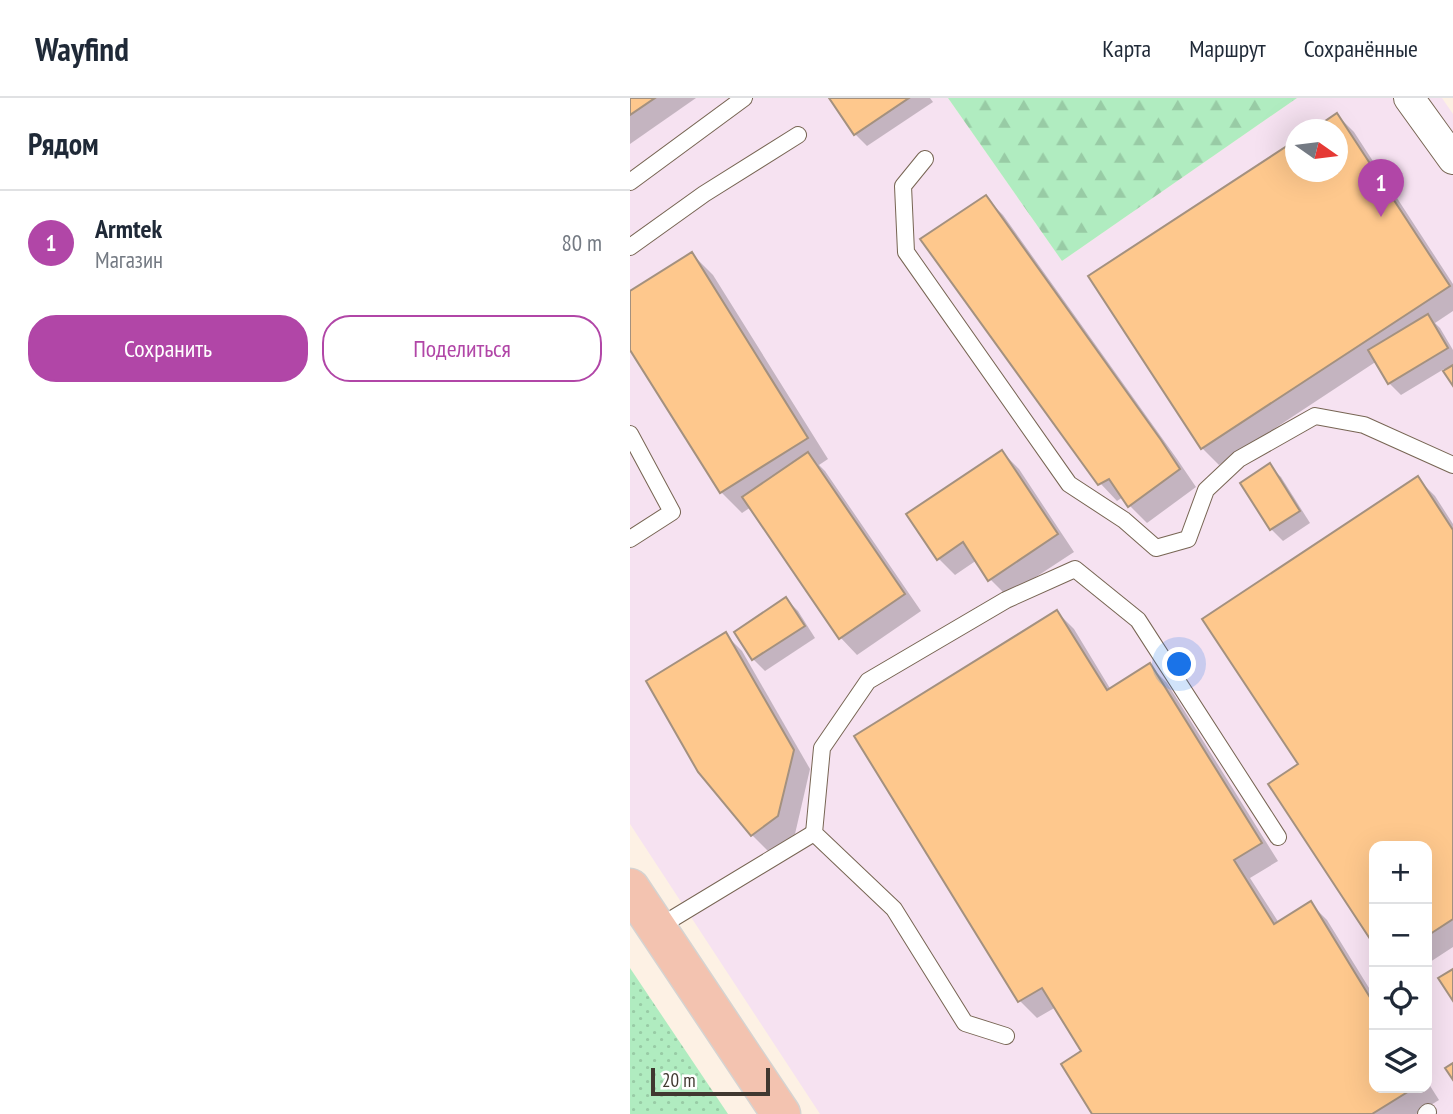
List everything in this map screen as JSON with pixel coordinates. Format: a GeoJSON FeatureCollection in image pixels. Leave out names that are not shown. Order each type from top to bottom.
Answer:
{"type":"FeatureCollection","features":[{"type":"Feature","properties":{"kind":"main road"},"geometry":{"type":"LineString","coordinates":[[630,888],[781,1114]]}},
{"type":"Feature","properties":{"kind":"street"},"geometry":{"type":"LineString","coordinates":[[1409,98],[1453,159]]}},
{"type":"Feature","properties":{"kind":"lane"},"geometry":{"type":"LineString","coordinates":[[630,182],[744,98]]}},
{"type":"Feature","properties":{"kind":"lane"},"geometry":{"type":"LineString","coordinates":[[630,247],[704,194],[798,135]]}},
{"type":"Feature","properties":{"kind":"lane"},"geometry":{"type":"LineString","coordinates":[[925,159],[902,187],[906,252],[1069,484],[1124,520],[1156,548],[1188,539],[1206,490],[1239,459],[1315,416],[1364,425],[1453,466]]}},
{"type":"Feature","properties":{"kind":"lane"},"geometry":{"type":"LineString","coordinates":[[630,434],[672,512],[630,539]]}},
{"type":"Feature","properties":{"kind":"lane"},"geometry":{"type":"LineString","coordinates":[[814,833],[822,748],[868,681],[1006,600],[1075,569],[1138,620],[1278,837]]}},
{"type":"Feature","properties":{"kind":"lane"},"geometry":{"type":"LineString","coordinates":[[657,928],[814,833]]}},
{"type":"Feature","properties":{"kind":"lane"},"geometry":{"type":"LineString","coordinates":[[814,833],[894,909],[965,1023],[1006,1036]]}},
{"type":"Feature","properties":{"kind":"shaded area"},"geometry":{"type":"Polygon","coordinates":[[[630,98],[948,98],[1062,261],[1297,98],[1442,98],[1453,114],[1453,1114],[820,1114],[630,824],[630,98]]]}},
{"type":"Feature","properties":{"kind":"green space"},"geometry":{"type":"Polygon","coordinates":[[[948,98],[1297,98],[1062,261],[948,98]]]}},
{"type":"Feature","properties":{"kind":"green space"},"geometry":{"type":"Polygon","coordinates":[[[630,968],[728,1114],[630,1114],[630,968]]]}},
{"type":"Feature","properties":{"kind":"building"},"geometry":{"type":"Polygon","coordinates":[[[630,98],[655,98],[630,115],[630,98]]]}},
{"type":"Feature","properties":{"kind":"building"},"geometry":{"type":"Polygon","coordinates":[[[829,98],[909,98],[854,135],[829,98]]]}},
{"type":"Feature","properties":{"kind":"building"},"geometry":{"type":"Polygon","coordinates":[[[1337,113],[1341,119],[1328,119],[1337,113]]]}},
{"type":"Feature","properties":{"kind":"building"},"geometry":{"type":"Polygon","coordinates":[[[1348,130],[1450,286],[1201,449],[1088,276],[1285,147],[1285,182],[1348,182],[1348,130]]]}},
{"type":"Feature","properties":{"kind":"building"},"geometry":{"type":"Polygon","coordinates":[[[986,195],[1180,469],[1128,507],[1109,479],[1098,485],[920,239],[986,195]]]}},
{"type":"Feature","properties":{"kind":"building"},"geometry":{"type":"Polygon","coordinates":[[[692,252],[808,438],[720,493],[630,350],[630,291],[692,252]]]}},
{"type":"Feature","properties":{"kind":"building"},"geometry":{"type":"Polygon","coordinates":[[[1428,314],[1448,348],[1388,384],[1368,350],[1428,314]]]}},
{"type":"Feature","properties":{"kind":"building"},"geometry":{"type":"Polygon","coordinates":[[[1453,365],[1453,386],[1443,371],[1453,365]]]}},
{"type":"Feature","properties":{"kind":"building"},"geometry":{"type":"Polygon","coordinates":[[[1002,450],[1058,534],[988,581],[963,542],[937,560],[906,514],[1002,450]]]}},
{"type":"Feature","properties":{"kind":"building"},"geometry":{"type":"Polygon","coordinates":[[[808,452],[905,594],[839,639],[742,497],[808,452]]]}},
{"type":"Feature","properties":{"kind":"building"},"geometry":{"type":"Polygon","coordinates":[[[1270,463],[1300,511],[1270,530],[1240,483],[1270,463]]]}},
{"type":"Feature","properties":{"kind":"building"},"geometry":{"type":"Polygon","coordinates":[[[1418,476],[1453,530],[1453,919],[1432,933],[1432,841],[1369,841],[1369,937],[1268,784],[1298,764],[1202,619],[1418,476]]]}},
{"type":"Feature","properties":{"kind":"building"},"geometry":{"type":"Polygon","coordinates":[[[786,597],[805,626],[752,660],[734,632],[786,597]]]}},
{"type":"Feature","properties":{"kind":"building"},"geometry":{"type":"Polygon","coordinates":[[[1057,610],[1107,690],[1150,663],[1262,843],[1234,860],[1274,924],[1311,901],[1369,996],[1369,1093],[1406,1093],[1372,1114],[1092,1114],[1061,1064],[1081,1051],[1042,988],[1018,1002],[854,736],[1057,610]]]}},
{"type":"Feature","properties":{"kind":"building"},"geometry":{"type":"Polygon","coordinates":[[[726,632],[794,750],[778,816],[751,836],[698,772],[646,681],[726,632]]]}},
{"type":"Feature","properties":{"kind":"building"},"geometry":{"type":"Polygon","coordinates":[[[1453,969],[1453,1001],[1438,978],[1453,969]]]}},
{"type":"Feature","properties":{"kind":"building"},"geometry":{"type":"Polygon","coordinates":[[[1453,1063],[1453,1080],[1445,1068],[1453,1063]]]}},
{"type":"Feature","properties":{"kind":"place","name":"Armtek"},"geometry":{"type":"Point","coordinates":[1381,217]}}]}
